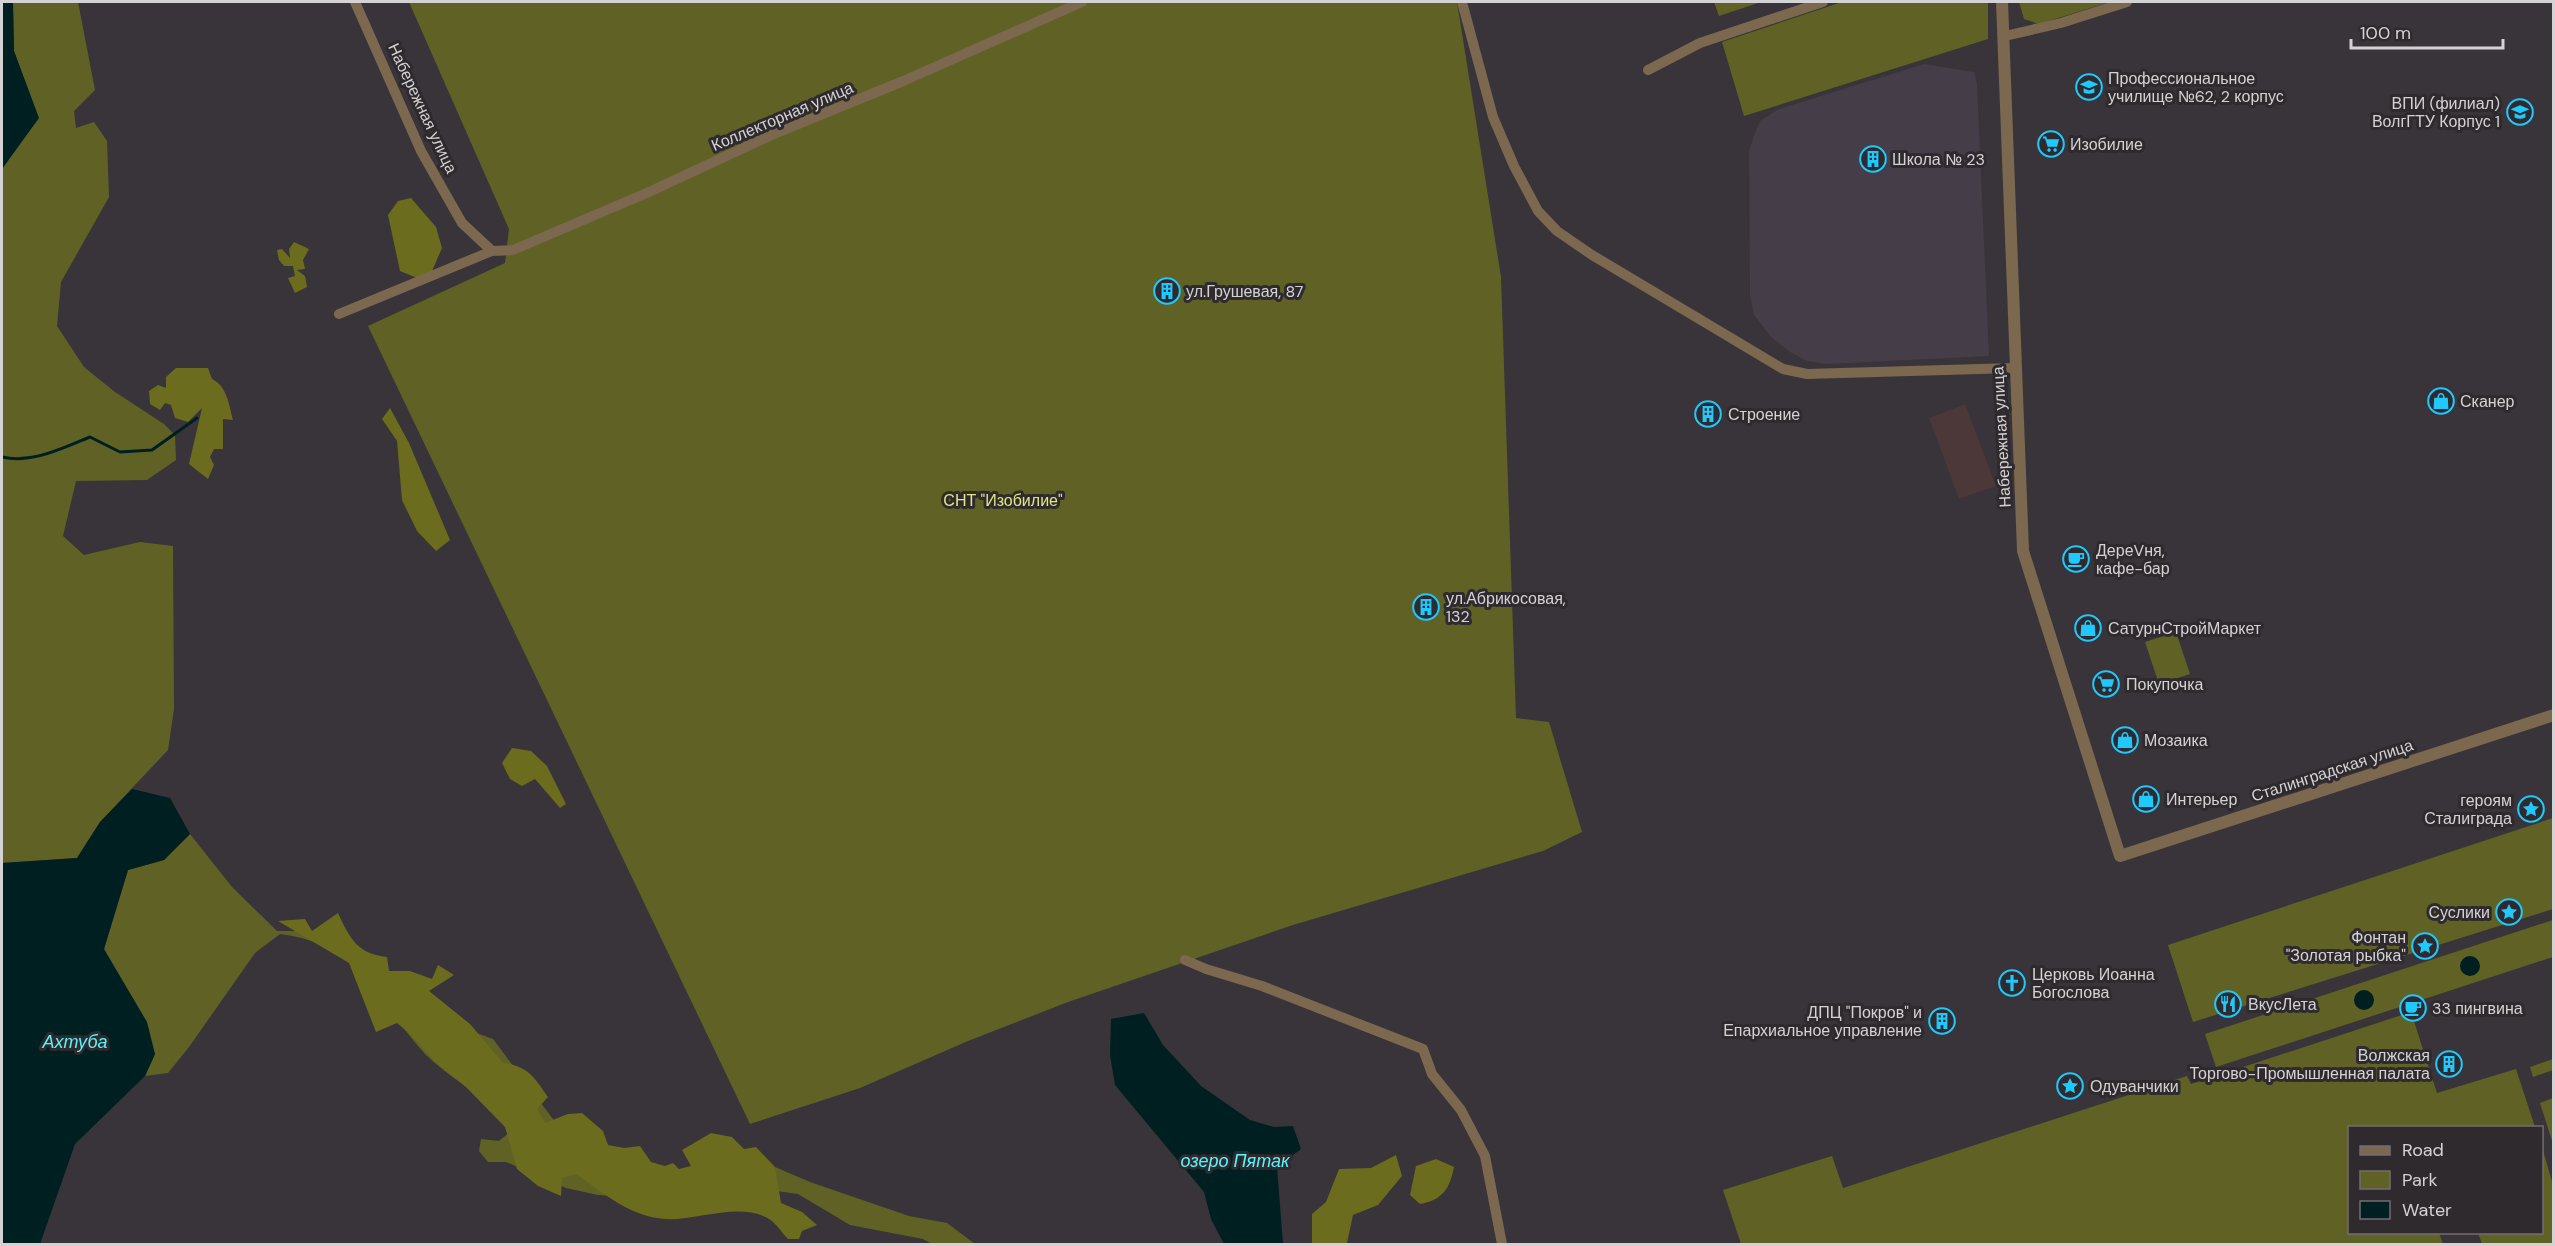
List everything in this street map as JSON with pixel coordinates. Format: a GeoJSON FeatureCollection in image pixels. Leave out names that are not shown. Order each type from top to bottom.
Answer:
{"type":"FeatureCollection","features":[{"type":"Feature","properties":{"kind":"street","name":"Набережная улица"},"geometry":{"type":"LineString","coordinates":[[355,2],[421,151],[462,223],[492,251]]}},
{"type":"Feature","properties":{"kind":"street","name":"Коллекторная улица"},"geometry":{"type":"LineString","coordinates":[[339,314],[492,251],[513,250],[650,192],[776,133],[901,82],[1082,2]]}},
{"type":"Feature","properties":{"kind":"street"},"geometry":{"type":"LineString","coordinates":[[1462,2],[1493,117],[1526,192],[1538,211],[1557,231],[1592,255],[1783,369],[1807,375],[2014,368]]}},
{"type":"Feature","properties":{"kind":"street"},"geometry":{"type":"LineString","coordinates":[[1648,70],[1700,43],[1822,2]]}},
{"type":"Feature","properties":{"kind":"street","name":"Набережная улица"},"geometry":{"type":"LineString","coordinates":[[2002,2],[2005,36],[2014,368],[2023,551],[2120,856]]}},
{"type":"Feature","properties":{"kind":"street"},"geometry":{"type":"LineString","coordinates":[[2005,36],[2061,23],[2127,2]]}},
{"type":"Feature","properties":{"kind":"street","name":"Сталинградская улица"},"geometry":{"type":"LineString","coordinates":[[2120,856],[2553,715]]}},
{"type":"Feature","properties":{"kind":"street"},"geometry":{"type":"LineString","coordinates":[[1185,960],[1206,969],[1262,986],[1423,1049],[1432,1074],[1461,1110],[1485,1156],[1502,1245]]}},
{"type":"Feature","properties":{"kind":"shaded area"},"geometry":{"type":"Polygon","coordinates":[[[1924,64],[1974,72],[1977,84],[1989,356],[1827,364],[1807,361],[1790,352],[1771,337],[1754,315],[1750,296],[1749,151],[1756,130],[1761,120],[1779,109],[1924,64]]]}},
{"type":"Feature","properties":{"kind":"shaded area"},"geometry":{"type":"Polygon","coordinates":[[[411,198],[436,227],[442,248],[432,271],[417,278],[400,271],[388,215],[398,201],[411,198]]]}},
{"type":"Feature","properties":{"kind":"shaded area"},"geometry":{"type":"Polygon","coordinates":[[[294,242],[309,249],[303,260],[305,269],[297,270],[305,276],[307,287],[295,293],[288,278],[295,276],[293,266],[284,266],[279,260],[277,250],[282,249],[290,258],[289,249],[294,242]]]}},
{"type":"Feature","properties":{"kind":"shaded area"},"geometry":{"type":"Polygon","coordinates":[[[176,368],[208,368],[212,379],[221,386],[229,402],[233,420],[223,419],[223,449],[214,449],[210,457],[214,465],[208,479],[189,464],[202,408],[188,422],[175,418],[171,405],[165,403],[160,410],[150,404],[149,391],[158,385],[166,388],[166,377],[176,368]]]}},
{"type":"Feature","properties":{"kind":"shaded area"},"geometry":{"type":"Polygon","coordinates":[[[1965,404],[1996,486],[1959,499],[1929,418],[1965,404]]]}},
{"type":"Feature","properties":{"kind":"shaded area"},"geometry":{"type":"Polygon","coordinates":[[[390,408],[409,443],[450,540],[436,551],[417,531],[402,500],[397,441],[382,419],[390,408]]]}},
{"type":"Feature","properties":{"kind":"shaded area"},"geometry":{"type":"Polygon","coordinates":[[[512,748],[531,751],[547,766],[566,804],[560,808],[535,779],[522,786],[510,779],[502,763],[512,748]]]}},
{"type":"Feature","properties":{"kind":"shaded area"},"geometry":{"type":"Polygon","coordinates":[[[338,913],[356,944],[369,953],[387,957],[389,971],[410,971],[432,979],[438,965],[454,975],[429,991],[470,1024],[503,1063],[519,1067],[534,1078],[548,1097],[537,1109],[545,1123],[568,1114],[582,1113],[603,1131],[608,1145],[624,1148],[640,1146],[651,1162],[665,1166],[673,1163],[679,1169],[691,1166],[682,1150],[711,1133],[732,1137],[744,1149],[756,1147],[775,1167],[781,1203],[802,1212],[817,1225],[802,1231],[799,1239],[788,1239],[769,1219],[757,1214],[732,1212],[665,1219],[641,1214],[618,1203],[576,1174],[562,1178],[561,1196],[538,1186],[517,1169],[505,1127],[466,1087],[435,1062],[397,1023],[376,1032],[349,963],[278,921],[305,919],[312,931],[338,913]]]}},
{"type":"Feature","properties":{"kind":"shaded area"},"geometry":{"type":"Polygon","coordinates":[[[1396,1155],[1402,1176],[1378,1205],[1353,1215],[1347,1243],[1351,1244],[1312,1244],[1312,1214],[1326,1202],[1339,1169],[1371,1168],[1396,1155]]]}},
{"type":"Feature","properties":{"kind":"shaded area"},"geometry":{"type":"Polygon","coordinates":[[[1436,1159],[1454,1167],[1448,1187],[1440,1196],[1420,1204],[1410,1195],[1416,1166],[1436,1159]]]}},
{"type":"Feature","properties":{"kind":"green space"},"geometry":{"type":"Polygon","coordinates":[[[13,2],[78,2],[95,90],[74,111],[76,128],[94,122],[107,141],[109,197],[61,282],[57,326],[84,367],[115,392],[164,424],[175,435],[176,460],[147,480],[76,481],[63,536],[84,555],[140,542],[173,546],[174,709],[168,750],[100,822],[77,858],[2,863],[2,169],[38,118],[14,51],[13,2]]]}},
{"type":"Feature","properties":{"kind":"green space","name":"СНТ \"Изобилие\""},"geometry":{"type":"Polygon","coordinates":[[[409,2],[1457,2],[1501,277],[1516,718],[1549,722],[1582,832],[1543,851],[1293,925],[1068,1002],[968,1041],[860,1088],[750,1124],[368,326],[505,263],[509,229],[409,2]]]}},
{"type":"Feature","properties":{"kind":"green space"},"geometry":{"type":"Polygon","coordinates":[[[1714,2],[1761,2],[1719,16],[1714,2]]]}},
{"type":"Feature","properties":{"kind":"green space"},"geometry":{"type":"Polygon","coordinates":[[[1842,2],[1988,2],[1988,39],[1744,116],[1722,42],[1842,2]]]}},
{"type":"Feature","properties":{"kind":"green space"},"geometry":{"type":"Polygon","coordinates":[[[2019,2],[2110,2],[2039,24],[2024,19],[2019,2]]]}},
{"type":"Feature","properties":{"kind":"green space"},"geometry":{"type":"Polygon","coordinates":[[[2176,632],[2190,674],[2159,684],[2145,642],[2176,632]]]}},
{"type":"Feature","properties":{"kind":"green space"},"geometry":{"type":"Polygon","coordinates":[[[2553,818],[2553,909],[2193,1022],[2168,945],[2553,818]]]}},
{"type":"Feature","properties":{"kind":"green space"},"geometry":{"type":"Polygon","coordinates":[[[190,834],[232,887],[277,931],[321,931],[445,1022],[493,1039],[597,1178],[726,1165],[775,1167],[810,1182],[909,1216],[947,1223],[975,1244],[932,1244],[923,1239],[850,1225],[798,1194],[747,1187],[643,1198],[598,1195],[566,1188],[506,1162],[488,1162],[479,1151],[481,1139],[499,1141],[510,1132],[492,1110],[426,1055],[365,979],[349,963],[330,950],[308,940],[280,934],[255,953],[168,1073],[145,1076],[155,1054],[104,949],[128,870],[164,860],[190,834]]]}},
{"type":"Feature","properties":{"kind":"green space"},"geometry":{"type":"Polygon","coordinates":[[[2553,920],[2553,957],[2216,1067],[2205,1034],[2553,920]]]}},
{"type":"Feature","properties":{"kind":"green space"},"geometry":{"type":"Polygon","coordinates":[[[2411,1012],[2437,1093],[2516,1069],[2535,1126],[2348,1126],[2348,1234],[2439,1234],[2443,1244],[1741,1244],[1723,1190],[1832,1156],[1843,1188],[2187,1076],[2191,1084],[2411,1012]]]}},
{"type":"Feature","properties":{"kind":"green space"},"geometry":{"type":"Polygon","coordinates":[[[2553,1059],[2553,1070],[2533,1077],[2530,1067],[2553,1059]]]}},
{"type":"Feature","properties":{"kind":"green space"},"geometry":{"type":"Polygon","coordinates":[[[2554,1098],[2553,1144],[2540,1103],[2554,1098]]]}},
{"type":"Feature","properties":{"kind":"green space"},"geometry":{"type":"Polygon","coordinates":[[[2543,1150],[2553,1185],[2553,1244],[2482,1244],[2478,1234],[2543,1234],[2543,1150]]]}},
{"type":"Feature","properties":{"kind":"water"},"geometry":{"type":"Polygon","coordinates":[[[2,2],[13,2],[14,51],[39,118],[2,169],[2,2]]]}},
{"type":"Feature","properties":{"kind":"water","name":"Ахтуба"},"geometry":{"type":"Polygon","coordinates":[[[132,789],[170,798],[190,834],[164,860],[128,870],[104,949],[147,1022],[155,1054],[145,1076],[75,1144],[40,1244],[2,1244],[2,863],[77,858],[100,822],[132,789]]]}},
{"type":"Feature","properties":{"kind":"water"},"geometry":{"type":"Polygon","coordinates":[[[2470,956],[2477,959],[2480,966],[2477,973],[2470,976],[2463,973],[2460,966],[2463,959],[2470,956]]]}},
{"type":"Feature","properties":{"kind":"water"},"geometry":{"type":"Polygon","coordinates":[[[2364,990],[2371,993],[2374,1000],[2371,1007],[2364,1010],[2357,1007],[2354,1000],[2357,993],[2364,990]]]}},
{"type":"Feature","properties":{"kind":"water","name":"озеро Пятак"},"geometry":{"type":"Polygon","coordinates":[[[1144,1013],[1163,1045],[1201,1086],[1250,1120],[1274,1127],[1293,1126],[1301,1149],[1277,1167],[1283,1244],[1224,1244],[1211,1219],[1204,1192],[1115,1085],[1110,1055],[1111,1019],[1144,1013]]]}},
{"type":"Feature","properties":{"kind":"waterway"},"geometry":{"type":"LineString","coordinates":[[2,457],[13,459],[36,457],[90,437],[120,452],[152,450],[197,418]]}},
{"type":"Feature","properties":{"kind":"place","name":"Профессиональное училище №62, 2 корпус"},"geometry":{"type":"Point","coordinates":[2089,87]}},
{"type":"Feature","properties":{"kind":"place","name":"ВПИ (филиал) ВолгГТУ Корпус 1"},"geometry":{"type":"Point","coordinates":[2520,112]}},
{"type":"Feature","properties":{"kind":"place","name":"Изобилие"},"geometry":{"type":"Point","coordinates":[2051,144]}},
{"type":"Feature","properties":{"kind":"place","name":"Школа № 23"},"geometry":{"type":"Point","coordinates":[1873,159]}},
{"type":"Feature","properties":{"kind":"place","name":"ул.Грушевая, 87"},"geometry":{"type":"Point","coordinates":[1167,291]}},
{"type":"Feature","properties":{"kind":"place","name":"Сканер"},"geometry":{"type":"Point","coordinates":[2441,401]}},
{"type":"Feature","properties":{"kind":"place","name":"Строение"},"geometry":{"type":"Point","coordinates":[1708,414]}},
{"type":"Feature","properties":{"kind":"place","name":"ДереVня, кафе-бар"},"geometry":{"type":"Point","coordinates":[2076,559]}},
{"type":"Feature","properties":{"kind":"place","name":"ул.Абрикосовая, 132"},"geometry":{"type":"Point","coordinates":[1426,607]}},
{"type":"Feature","properties":{"kind":"place","name":"СатурнСтройМаркет"},"geometry":{"type":"Point","coordinates":[2088,628]}},
{"type":"Feature","properties":{"kind":"place","name":"Покупочка"},"geometry":{"type":"Point","coordinates":[2106,684]}},
{"type":"Feature","properties":{"kind":"place","name":"Мозаика"},"geometry":{"type":"Point","coordinates":[2125,740]}},
{"type":"Feature","properties":{"kind":"place","name":"Интерьер"},"geometry":{"type":"Point","coordinates":[2146,799]}},
{"type":"Feature","properties":{"kind":"place","name":"героям Сталиграда"},"geometry":{"type":"Point","coordinates":[2531,809]}},
{"type":"Feature","properties":{"kind":"place","name":"Суслики"},"geometry":{"type":"Point","coordinates":[2509,912]}},
{"type":"Feature","properties":{"kind":"place","name":"Фонтан \"Золотая рыбка\""},"geometry":{"type":"Point","coordinates":[2425,946]}},
{"type":"Feature","properties":{"kind":"place","name":"Церковь Иоанна Богослова"},"geometry":{"type":"Point","coordinates":[2012,983]}},
{"type":"Feature","properties":{"kind":"place","name":"ВкусЛета"},"geometry":{"type":"Point","coordinates":[2228,1004]}},
{"type":"Feature","properties":{"kind":"place","name":"33 пингвина"},"geometry":{"type":"Point","coordinates":[2413,1008]}},
{"type":"Feature","properties":{"kind":"place","name":"ДПЦ \"Покров\" и Епархиальное управление"},"geometry":{"type":"Point","coordinates":[1942,1021]}},
{"type":"Feature","properties":{"kind":"place","name":"Волжская Торгово-Промышленная палата"},"geometry":{"type":"Point","coordinates":[2449,1064]}},
{"type":"Feature","properties":{"kind":"place","name":"Одуванчики"},"geometry":{"type":"Point","coordinates":[2070,1086]}}]}
